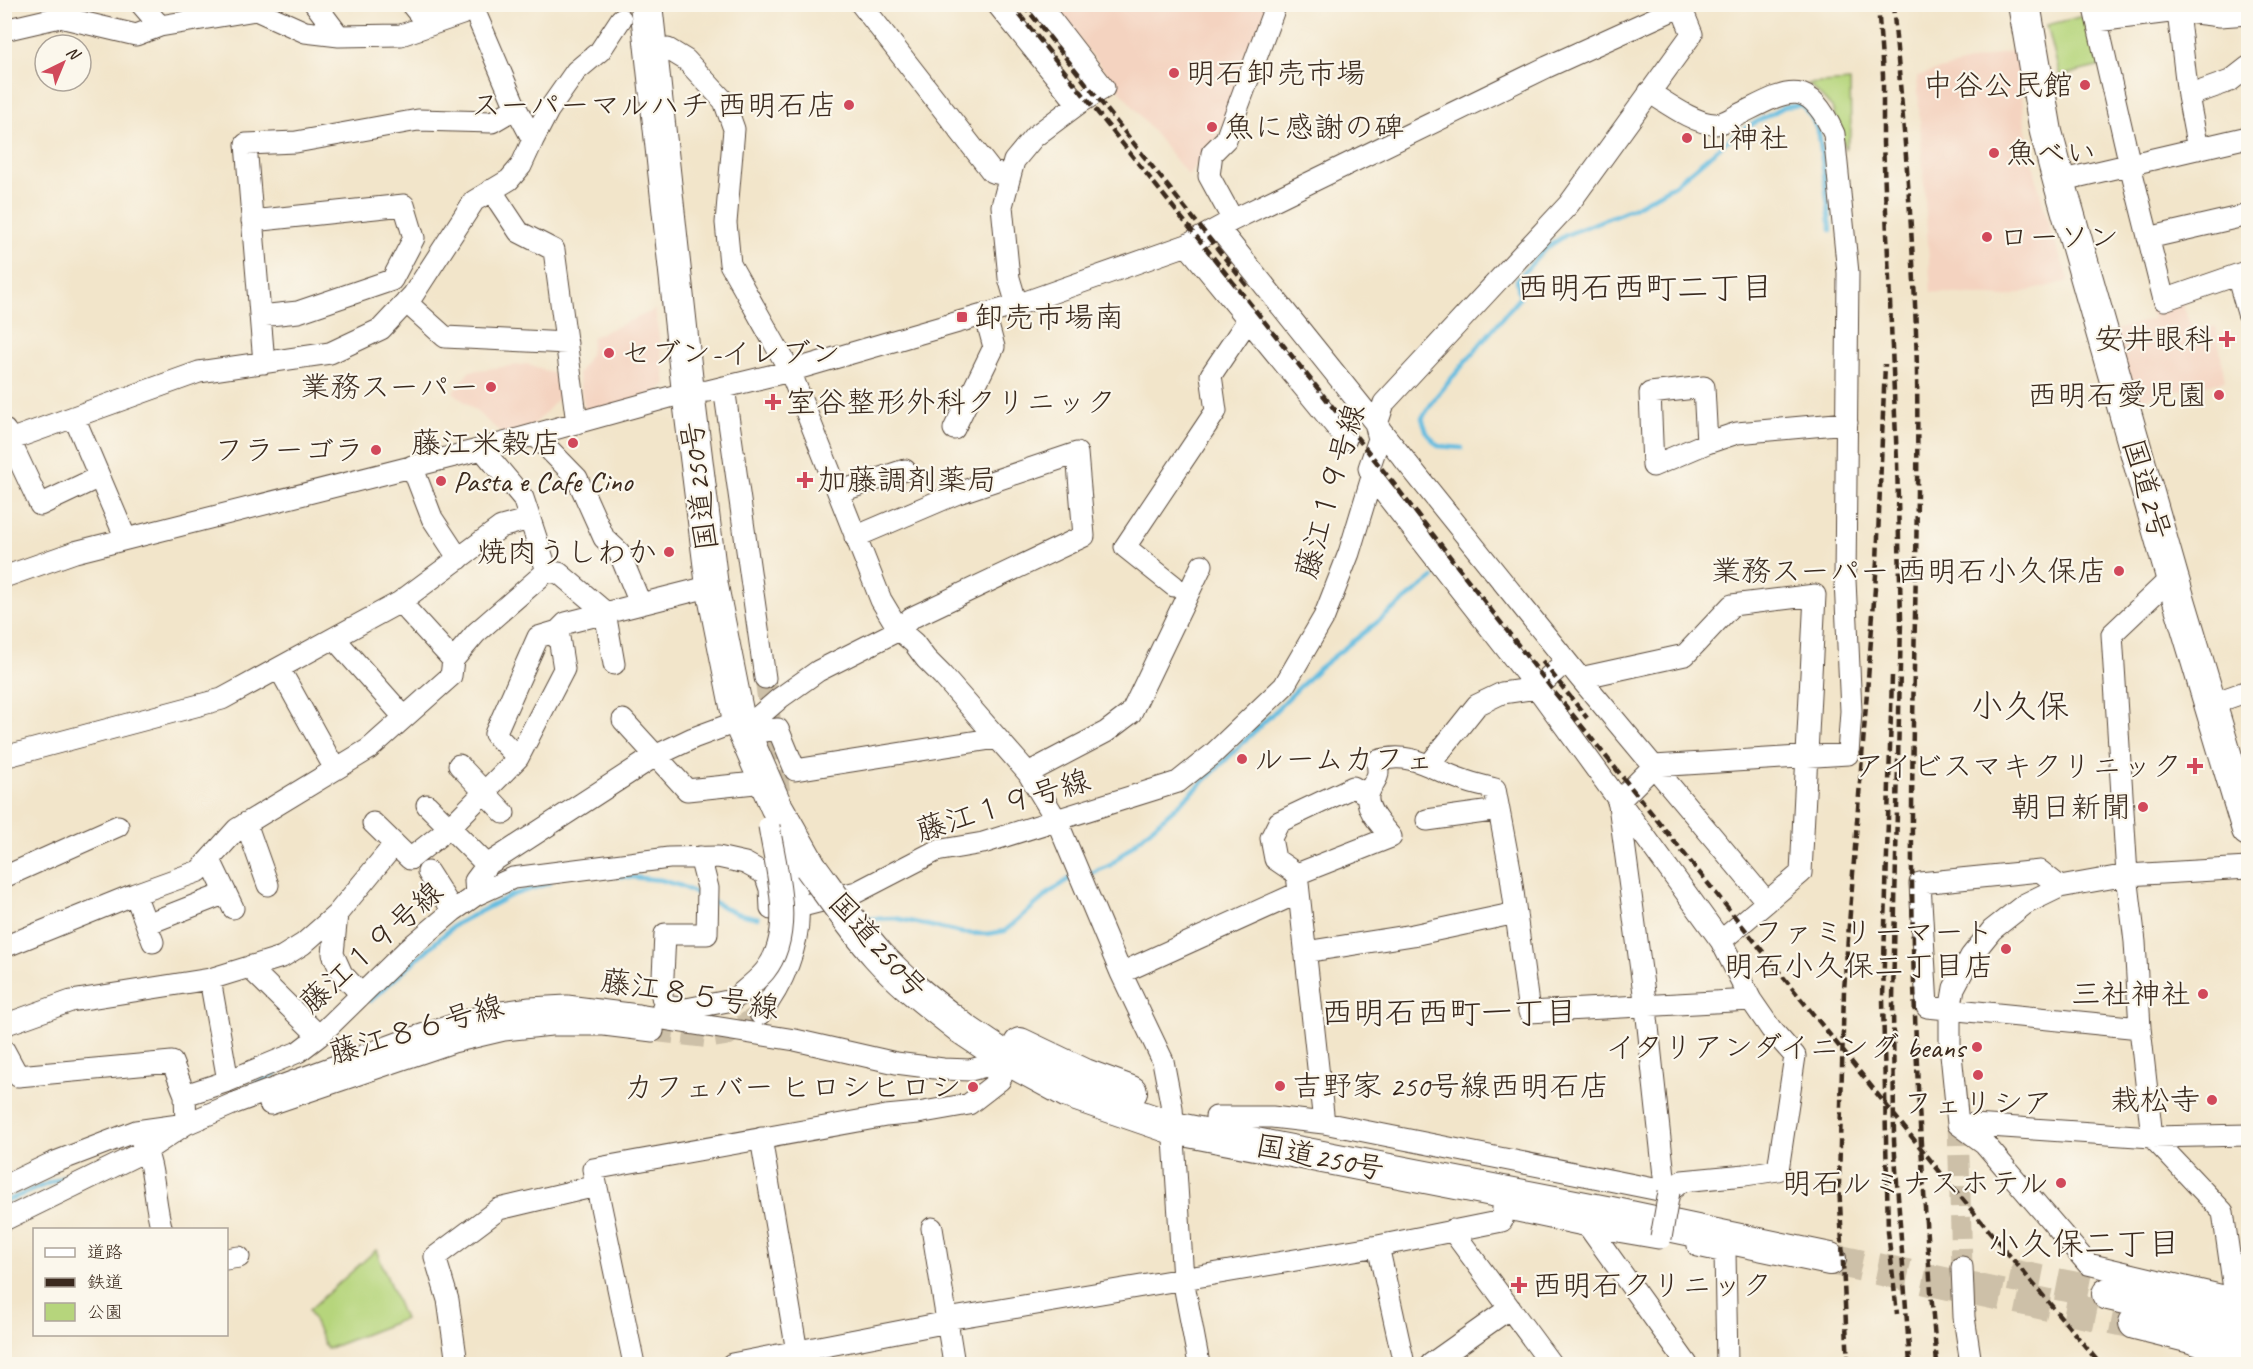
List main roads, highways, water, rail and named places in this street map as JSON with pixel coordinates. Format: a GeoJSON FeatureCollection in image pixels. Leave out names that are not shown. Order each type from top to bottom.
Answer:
{"type":"FeatureCollection","features":[{"type":"Feature","properties":{"kind":"highway","name":"国道2号"},"geometry":{"type":"LineString","coordinates":[[2024,4],[2046,132],[2059,181],[2172,578],[2248,830]]}},
{"type":"Feature","properties":{"kind":"highway","name":"国道250号"},"geometry":{"type":"LineString","coordinates":[[641,8],[668,49],[707,390],[752,728]]}},
{"type":"Feature","properties":{"kind":"highway","name":"国道250号"},"geometry":{"type":"LineString","coordinates":[[641,8],[707,390],[712,586],[752,728],[793,801],[808,863],[856,902],[891,943],[937,985],[967,1021],[1014,1052],[1085,1075],[1172,1118],[1284,1150],[1611,1213],[1830,1249],[1617,1194],[1216,1117],[1172,1118]]}},
{"type":"Feature","properties":{"kind":"highway"},"geometry":{"type":"LineString","coordinates":[[2108,1294],[2242,1337]]}},
{"type":"Feature","properties":{"kind":"highway"},"geometry":{"type":"LineString","coordinates":[[2135,1323],[2191,1337],[2242,1337]]}},
{"type":"Feature","properties":{"kind":"waterway"},"geometry":{"type":"LineString","coordinates":[[1462,448],[1438,446],[1427,433],[1422,418],[1436,397],[1520,297],[1517,280],[1546,248],[1566,235],[1633,208],[1674,185],[1738,132],[1784,107],[1802,105],[1812,118],[1819,134],[1831,230]]}},
{"type":"Feature","properties":{"kind":"waterway"},"geometry":{"type":"LineString","coordinates":[[1086,875],[1109,866],[1196,789],[1318,669],[1433,578]]}},
{"type":"Feature","properties":{"kind":"waterway"},"geometry":{"type":"LineString","coordinates":[[610,875],[661,880],[681,886],[703,897]]}},
{"type":"Feature","properties":{"kind":"waterway"},"geometry":{"type":"LineString","coordinates":[[863,919],[895,918],[962,933],[987,934],[1005,931],[1049,893],[1069,879],[1075,878]]}},
{"type":"Feature","properties":{"kind":"waterway"},"geometry":{"type":"LineString","coordinates":[[370,1001],[456,924],[512,895],[549,883]]}},
{"type":"Feature","properties":{"kind":"waterway"},"geometry":{"type":"LineString","coordinates":[[713,902],[736,913],[758,918]]}},
{"type":"Feature","properties":{"kind":"waterway"},"geometry":{"type":"LineString","coordinates":[[248,1088],[283,1069]]}},
{"type":"Feature","properties":{"kind":"waterway"},"geometry":{"type":"LineString","coordinates":[[4,1202],[99,1162]]}},
{"type":"Feature","properties":{"kind":"tunnel"},"geometry":{"type":"LineString","coordinates":[[765,678],[780,794]]}},
{"type":"Feature","properties":{"kind":"tunnel"},"geometry":{"type":"LineString","coordinates":[[653,1031],[710,1038],[728,1035],[760,1014]]}},
{"type":"Feature","properties":{"kind":"tunnel"},"geometry":{"type":"LineString","coordinates":[[1958,1124],[1962,1267]]}},
{"type":"Feature","properties":{"kind":"tunnel"},"geometry":{"type":"LineString","coordinates":[[1830,1259],[2135,1323]]}},
{"type":"Feature","properties":{"kind":"tunnel"},"geometry":{"type":"LineString","coordinates":[[2010,1275],[2108,1294]]}},
{"type":"Feature","properties":{"kind":"railway"},"geometry":{"type":"LineString","coordinates":[[1011,4],[1394,484],[1555,693],[1940,1172],[2100,1364]]}},
{"type":"Feature","properties":{"kind":"railway"},"geometry":{"type":"LineString","coordinates":[[1023,4],[1247,286]]}},
{"type":"Feature","properties":{"kind":"railway"},"geometry":{"type":"LineString","coordinates":[[1878,4],[1883,75],[1883,143],[1897,461],[1901,619],[1893,1000],[1894,1141],[1910,1364]]}},
{"type":"Feature","properties":{"kind":"railway"},"geometry":{"type":"LineString","coordinates":[[1893,4],[1908,188],[1916,327],[1917,498],[1912,810],[1914,996],[1927,1242],[1937,1364]]}},
{"type":"Feature","properties":{"kind":"railway"},"geometry":{"type":"LineString","coordinates":[[1848,1364],[1839,1183],[1844,990],[1877,562],[1885,364]]}},
{"type":"Feature","properties":{"kind":"railway"},"geometry":{"type":"LineString","coordinates":[[1542,661],[1587,718]]}},
{"type":"Feature","properties":{"kind":"railway"},"geometry":{"type":"LineString","coordinates":[[1892,676],[1883,998],[1888,1231],[1897,1314]]}},
{"type":"Feature","properties":{"kind":"place","name":"明石卸売市場"},"geometry":{"type":"Point","coordinates":[1174,73]}},
{"type":"Feature","properties":{"kind":"place","name":"中谷公民館"},"geometry":{"type":"Point","coordinates":[2085,85]}},
{"type":"Feature","properties":{"kind":"place","name":"スーパーマルハチ 西明石店"},"geometry":{"type":"Point","coordinates":[849,105]}},
{"type":"Feature","properties":{"kind":"place","name":"魚に感謝の碑"},"geometry":{"type":"Point","coordinates":[1212,127]}},
{"type":"Feature","properties":{"kind":"place","name":"山神社"},"geometry":{"type":"Point","coordinates":[1687,138]}},
{"type":"Feature","properties":{"kind":"place","name":"魚べい"},"geometry":{"type":"Point","coordinates":[1994,153]}},
{"type":"Feature","properties":{"kind":"place","name":"ローソン"},"geometry":{"type":"Point","coordinates":[1987,237]}},
{"type":"Feature","properties":{"kind":"place","name":"卸売市場南"},"geometry":{"type":"Point","coordinates":[962,317]}},
{"type":"Feature","properties":{"kind":"place","name":"安井眼科"},"geometry":{"type":"Point","coordinates":[2227,339]}},
{"type":"Feature","properties":{"kind":"place","name":"セブン-イレブン"},"geometry":{"type":"Point","coordinates":[609,353]}},
{"type":"Feature","properties":{"kind":"place","name":"業務スーパー"},"geometry":{"type":"Point","coordinates":[491,387]}},
{"type":"Feature","properties":{"kind":"place","name":"西明石愛児園"},"geometry":{"type":"Point","coordinates":[2219,395]}},
{"type":"Feature","properties":{"kind":"place","name":"室谷整形外科クリニック"},"geometry":{"type":"Point","coordinates":[773,402]}},
{"type":"Feature","properties":{"kind":"place","name":"藤江米穀店"},"geometry":{"type":"Point","coordinates":[573,443]}},
{"type":"Feature","properties":{"kind":"place","name":"フラーゴラ"},"geometry":{"type":"Point","coordinates":[376,450]}},
{"type":"Feature","properties":{"kind":"place","name":"加藤調剤薬局"},"geometry":{"type":"Point","coordinates":[805,480]}},
{"type":"Feature","properties":{"kind":"place","name":"Pasta e Cafe Cino"},"geometry":{"type":"Point","coordinates":[441,481]}},
{"type":"Feature","properties":{"kind":"place","name":"焼肉うしわか"},"geometry":{"type":"Point","coordinates":[669,552]}},
{"type":"Feature","properties":{"kind":"place","name":"業務スーパー 西明石小久保店"},"geometry":{"type":"Point","coordinates":[2119,571]}},
{"type":"Feature","properties":{"kind":"place","name":"ルームカフェ"},"geometry":{"type":"Point","coordinates":[1242,759]}},
{"type":"Feature","properties":{"kind":"place","name":"アイビスマキクリニック"},"geometry":{"type":"Point","coordinates":[2195,766]}},
{"type":"Feature","properties":{"kind":"place","name":"朝日新聞"},"geometry":{"type":"Point","coordinates":[2143,807]}},
{"type":"Feature","properties":{"kind":"place","name":"ファミリーマート 明石小久保二丁目店"},"geometry":{"type":"Point","coordinates":[2006,949]}},
{"type":"Feature","properties":{"kind":"place","name":"三社神社"},"geometry":{"type":"Point","coordinates":[2203,994]}},
{"type":"Feature","properties":{"kind":"place","name":"イタリアンダイニング beans"},"geometry":{"type":"Point","coordinates":[1977,1047]}},
{"type":"Feature","properties":{"kind":"place","name":"フェリシア"},"geometry":{"type":"Point","coordinates":[1978,1075]}},
{"type":"Feature","properties":{"kind":"place","name":"吉野家 250号線西明石店"},"geometry":{"type":"Point","coordinates":[1280,1086]}},
{"type":"Feature","properties":{"kind":"place","name":"カフェバー ヒロシヒロシ"},"geometry":{"type":"Point","coordinates":[973,1087]}},
{"type":"Feature","properties":{"kind":"place","name":"栽松寺"},"geometry":{"type":"Point","coordinates":[2212,1100]}},
{"type":"Feature","properties":{"kind":"place","name":"明石ルミナスホテル"},"geometry":{"type":"Point","coordinates":[2061,1183]}},
{"type":"Feature","properties":{"kind":"place","name":"西明石クリニック"},"geometry":{"type":"Point","coordinates":[1519,1285]}},
{"type":"Feature","properties":{"kind":"district","name":"西明石西町二丁目"},"geometry":{"type":"Point","coordinates":[1645,287]}},
{"type":"Feature","properties":{"kind":"district","name":"小久保"},"geometry":{"type":"Point","coordinates":[2020,706]}},
{"type":"Feature","properties":{"kind":"district","name":"西明石西町一丁目"},"geometry":{"type":"Point","coordinates":[1449,1012]}},
{"type":"Feature","properties":{"kind":"district","name":"小久保二丁目"},"geometry":{"type":"Point","coordinates":[2084,1243]}}]}
